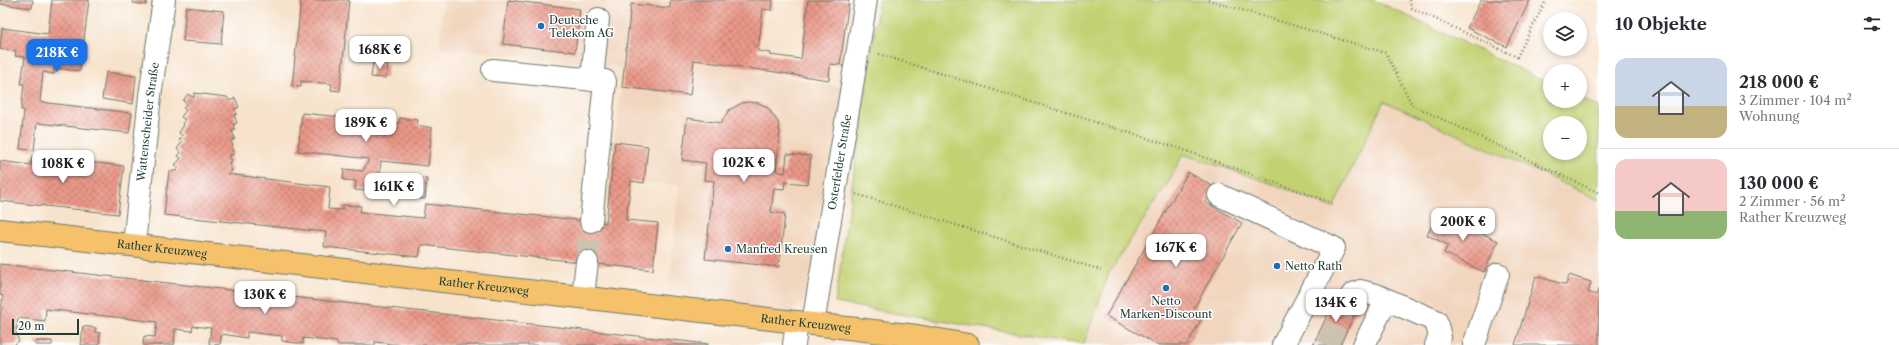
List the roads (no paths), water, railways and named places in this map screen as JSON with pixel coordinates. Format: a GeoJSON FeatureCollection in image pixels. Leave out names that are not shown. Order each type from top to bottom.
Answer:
{"type":"FeatureCollection","features":[{"type":"Feature","properties":{"kind":"main road","name":"Rather Kreuzweg"},"geometry":{"type":"LineString","coordinates":[[0,230],[583,296],[917,336],[968,345]]}},
{"type":"Feature","properties":{"kind":"street","name":"Wattenscheider Straße"},"geometry":{"type":"LineString","coordinates":[[134,244],[150,96],[164,0]]}},
{"type":"Feature","properties":{"kind":"street","name":"Osterfelder Straße"},"geometry":{"type":"LineString","coordinates":[[794,345],[805,323],[835,187],[866,0]]}},
{"type":"Feature","properties":{"kind":"street"},"geometry":{"type":"LineString","coordinates":[[592,80],[598,19]]}},
{"type":"Feature","properties":{"kind":"street"},"geometry":{"type":"LineString","coordinates":[[493,70],[605,81],[591,221]]}},
{"type":"Feature","properties":{"kind":"street"},"geometry":{"type":"LineString","coordinates":[[1219,195],[1334,248],[1283,345]]}},
{"type":"Feature","properties":{"kind":"street"},"geometry":{"type":"LineString","coordinates":[[583,296],[587,262]]}},
{"type":"Feature","properties":{"kind":"street"},"geometry":{"type":"LineString","coordinates":[[1474,345],[1498,274]]}},
{"type":"Feature","properties":{"kind":"street"},"geometry":{"type":"LineString","coordinates":[[1347,302],[1353,294],[1360,291],[1436,321],[1440,337],[1436,345]]}},
{"type":"Feature","properties":{"kind":"street"},"geometry":{"type":"LineString","coordinates":[[1364,345],[1381,298]]}},
{"type":"Feature","properties":{"kind":"tunnel"},"geometry":{"type":"LineString","coordinates":[[587,262],[591,221]]}},
{"type":"Feature","properties":{"kind":"tunnel"},"geometry":{"type":"LineString","coordinates":[[1327,345],[1347,302]]}},
{"type":"Feature","properties":{"kind":"place","name":"Deutsche Telekom AG"},"geometry":{"type":"Point","coordinates":[541,26]}},
{"type":"Feature","properties":{"kind":"place","name":"Manfred Kreusen"},"geometry":{"type":"Point","coordinates":[728,249]}},
{"type":"Feature","properties":{"kind":"place","name":"Netto Rath"},"geometry":{"type":"Point","coordinates":[1277,266]}},
{"type":"Feature","properties":{"kind":"place","name":"Netto Marken-Discount"},"geometry":{"type":"Point","coordinates":[1166,288]}}]}
